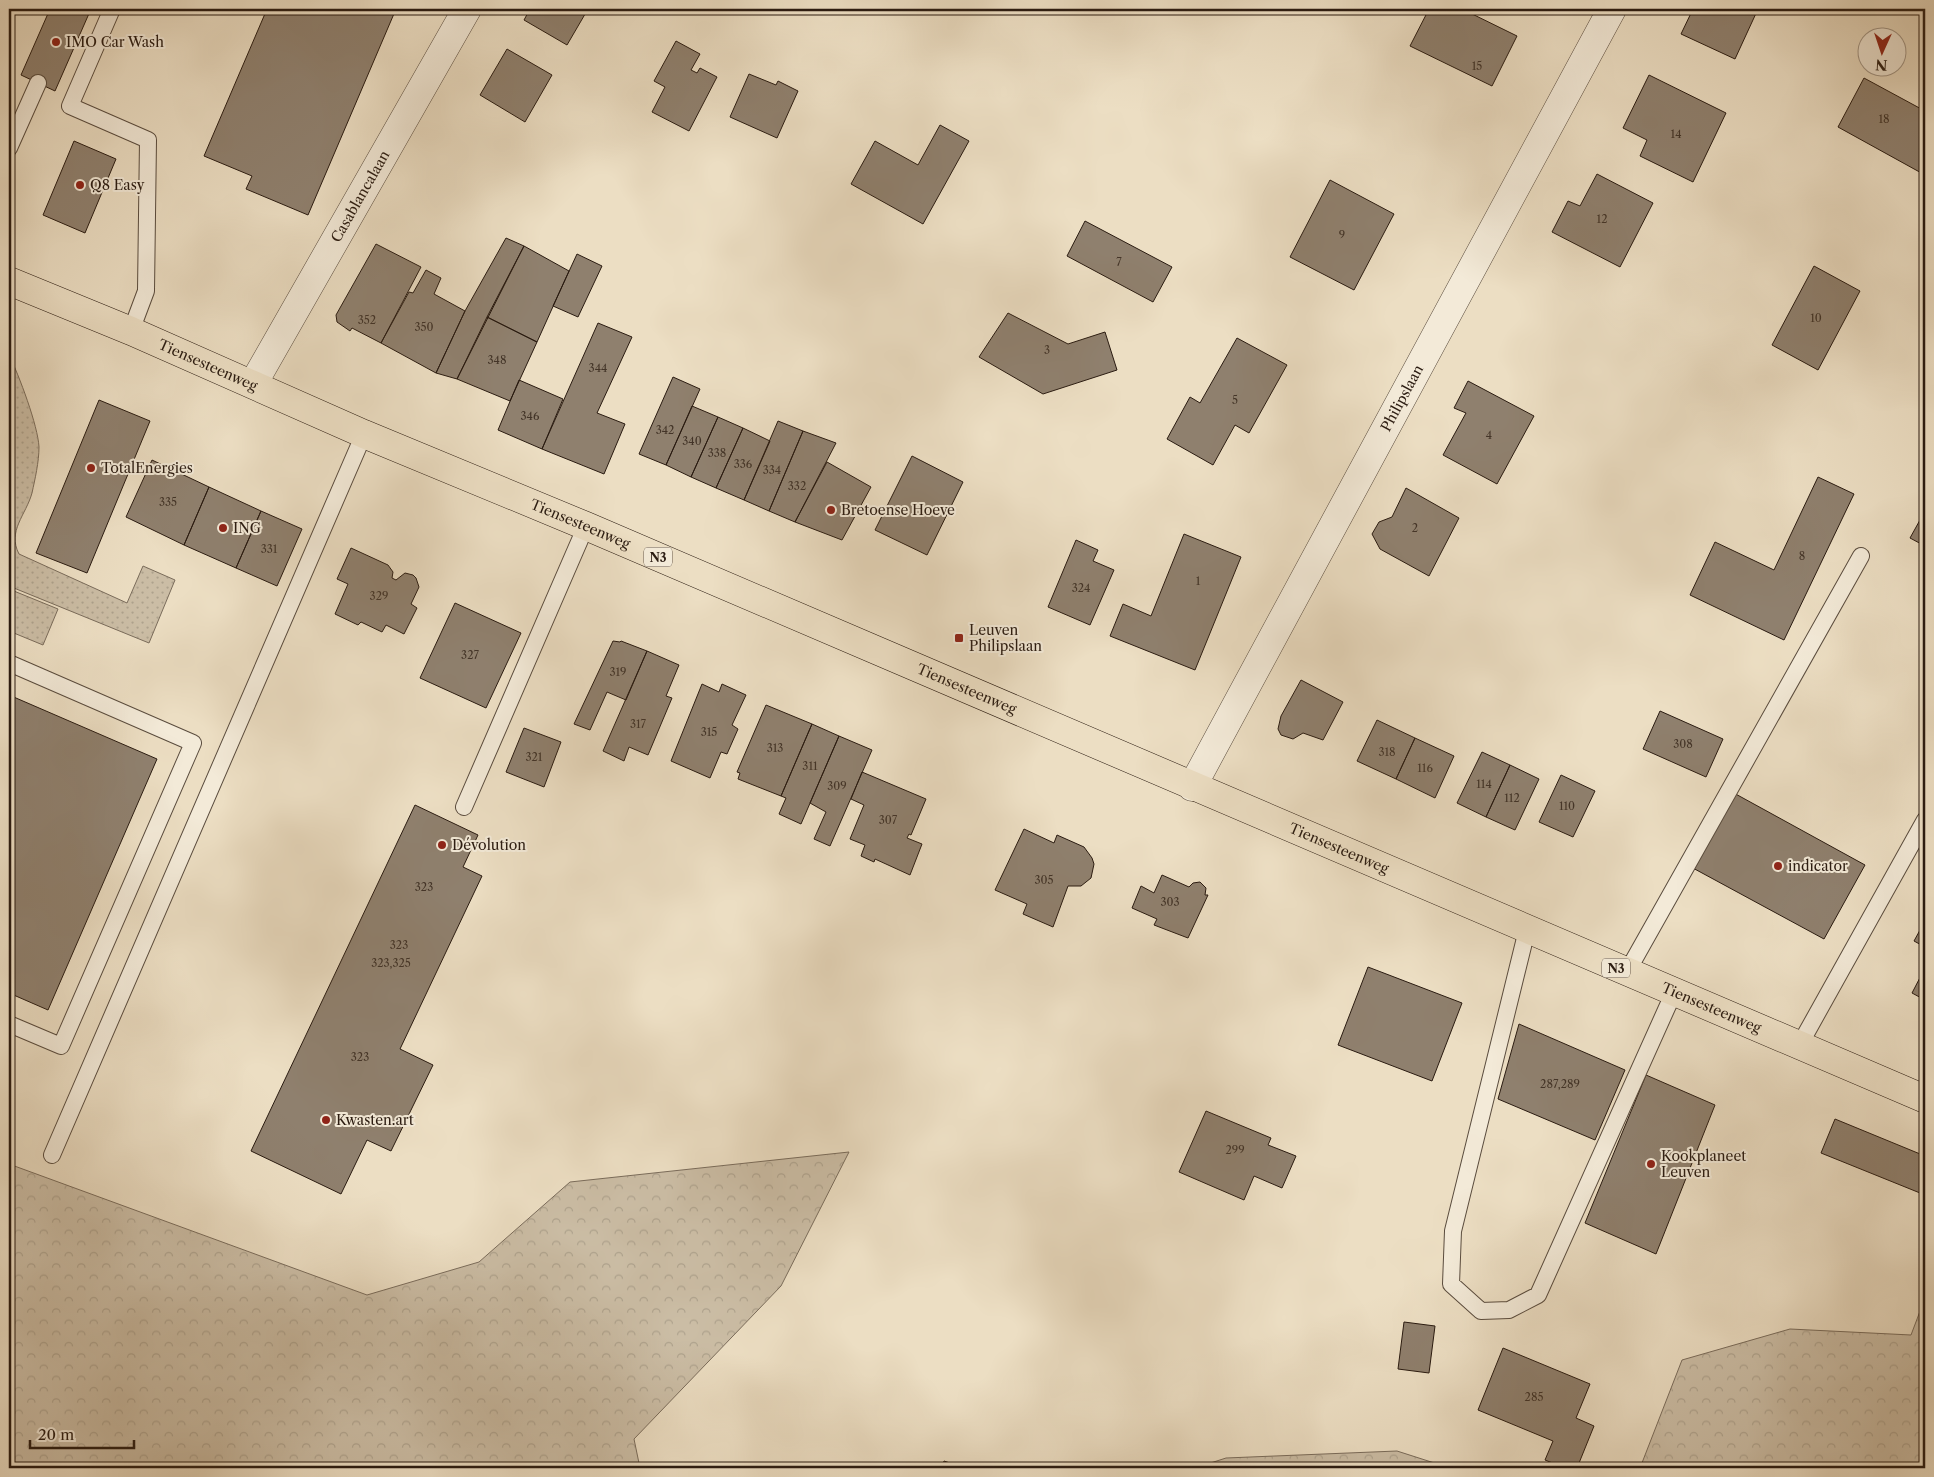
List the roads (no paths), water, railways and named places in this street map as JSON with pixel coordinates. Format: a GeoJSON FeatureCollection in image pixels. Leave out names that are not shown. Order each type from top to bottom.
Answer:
{"type":"FeatureCollection","features":[{"type":"Feature","properties":{"kind":"main road","name":"Tiensesteenweg"},"geometry":{"type":"LineString","coordinates":[[9,281],[131,331],[364,434],[586,526],[1192,787],[1925,1099]]}},
{"type":"Feature","properties":{"kind":"street","name":"Casablancalaan"},"geometry":{"type":"LineString","coordinates":[[253,384],[467,9]]}},
{"type":"Feature","properties":{"kind":"street","name":"Philipslaan"},"geometry":{"type":"LineString","coordinates":[[1192,787],[1612,9]]}},
{"type":"Feature","properties":{"kind":"lane"},"geometry":{"type":"LineString","coordinates":[[112,9],[70,106],[148,140],[146,291],[131,331]]}},
{"type":"Feature","properties":{"kind":"lane"},"geometry":{"type":"LineString","coordinates":[[9,148],[38,83]]}},
{"type":"Feature","properties":{"kind":"lane"},"geometry":{"type":"LineString","coordinates":[[52,1155],[364,434]]}},
{"type":"Feature","properties":{"kind":"lane"},"geometry":{"type":"LineString","coordinates":[[464,806],[586,526]]}},
{"type":"Feature","properties":{"kind":"lane"},"geometry":{"type":"LineString","coordinates":[[1627,972],[1861,556]]}},
{"type":"Feature","properties":{"kind":"lane"},"geometry":{"type":"LineString","coordinates":[[9,663],[193,743],[61,1046],[9,1024]]}},
{"type":"Feature","properties":{"kind":"lane"},"geometry":{"type":"LineString","coordinates":[[1799,1046],[1925,820]]}},
{"type":"Feature","properties":{"kind":"lane"},"geometry":{"type":"LineString","coordinates":[[1527,930],[1453,1231],[1451,1284],[1481,1311],[1509,1310],[1538,1294],[1674,992]]}},
{"type":"Feature","properties":{"kind":"place","name":"IMO Car Wash"},"geometry":{"type":"Point","coordinates":[56,42]}},
{"type":"Feature","properties":{"kind":"place","name":"Q8 Easy"},"geometry":{"type":"Point","coordinates":[80,185]}},
{"type":"Feature","properties":{"kind":"place","name":"TotalEnergies"},"geometry":{"type":"Point","coordinates":[91,468]}},
{"type":"Feature","properties":{"kind":"place","name":"Bretoense Hoeve"},"geometry":{"type":"Point","coordinates":[831,510]}},
{"type":"Feature","properties":{"kind":"place","name":"ING"},"geometry":{"type":"Point","coordinates":[223,528]}},
{"type":"Feature","properties":{"kind":"place","name":"Leuven Philipslaan"},"geometry":{"type":"Point","coordinates":[959,638]}},
{"type":"Feature","properties":{"kind":"place","name":"Dévolution"},"geometry":{"type":"Point","coordinates":[442,845]}},
{"type":"Feature","properties":{"kind":"place","name":"indicator"},"geometry":{"type":"Point","coordinates":[1778,866]}},
{"type":"Feature","properties":{"kind":"place","name":"Kwasten.art"},"geometry":{"type":"Point","coordinates":[326,1120]}},
{"type":"Feature","properties":{"kind":"place","name":"Kookplaneet Leuven"},"geometry":{"type":"Point","coordinates":[1651,1164]}}]}
